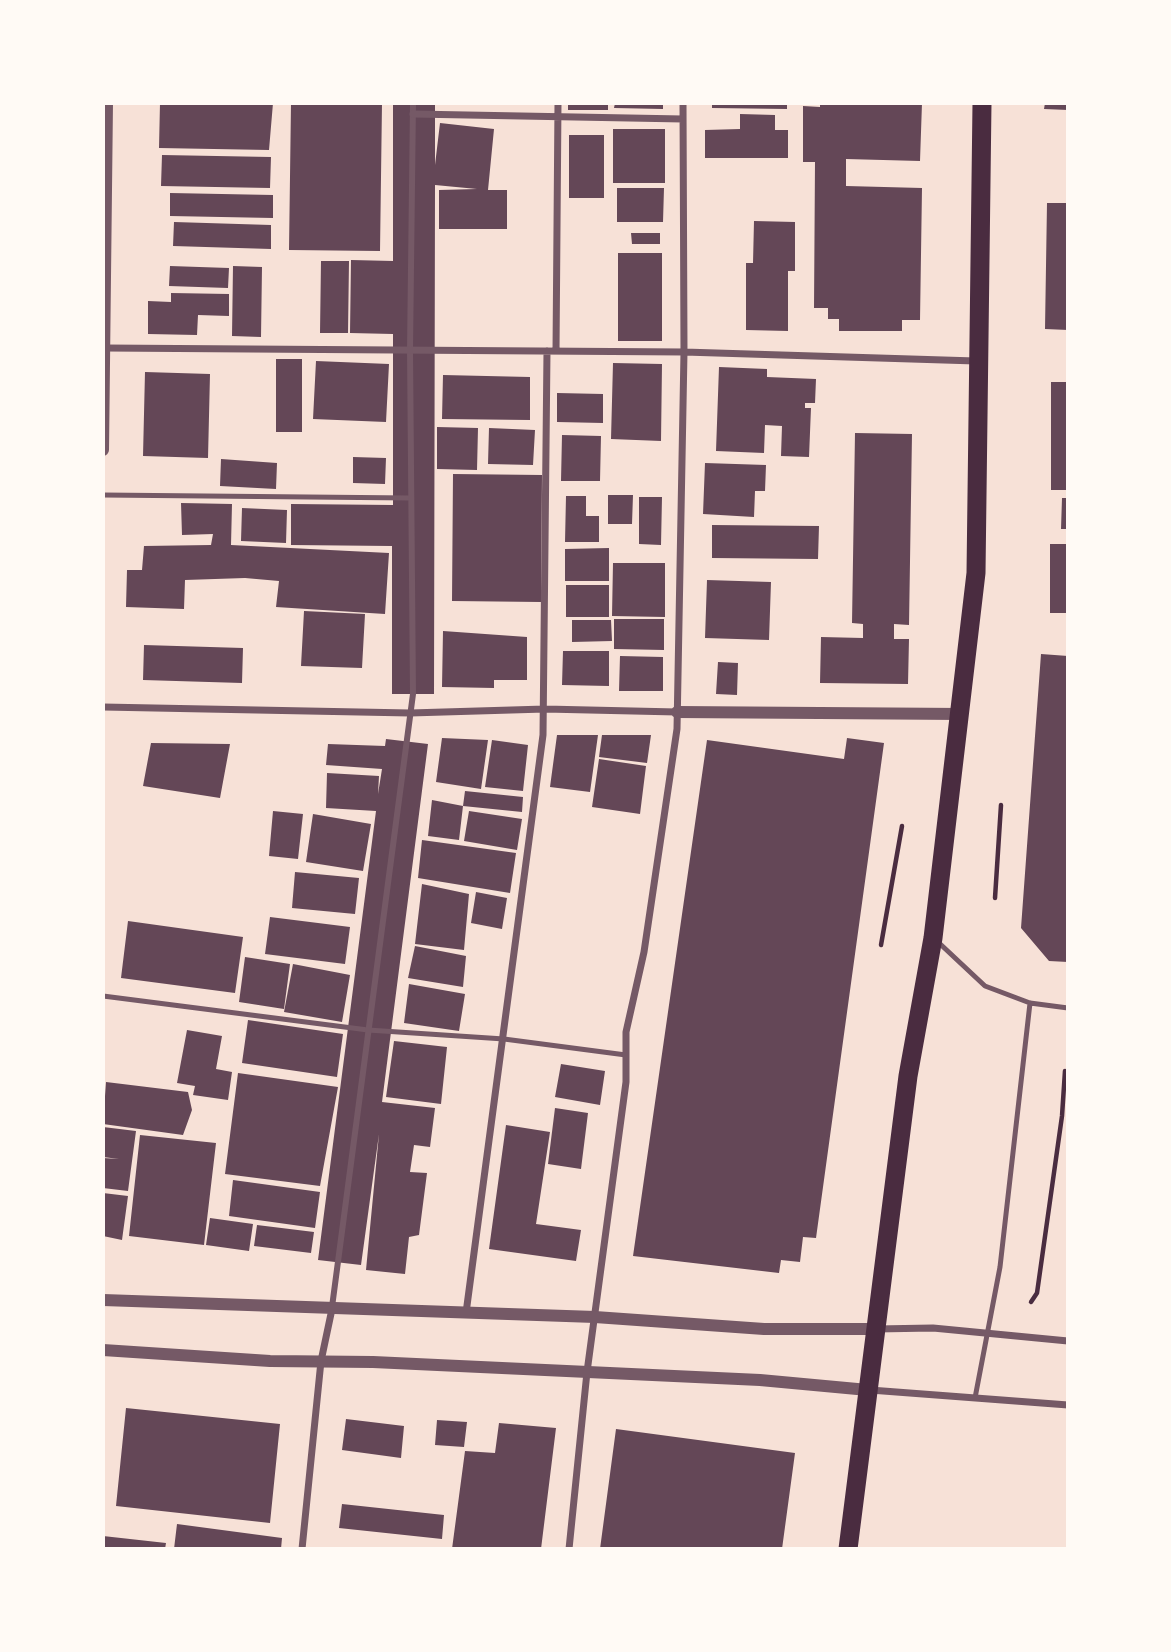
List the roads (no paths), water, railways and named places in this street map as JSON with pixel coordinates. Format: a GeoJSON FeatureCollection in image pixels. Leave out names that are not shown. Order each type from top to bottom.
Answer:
{"type":"FeatureCollection","features":[{"type":"Feature","properties":{"kind":"highway"},"geometry":{"type":"LineString","coordinates":[[848,1549],[908,1076],[933,937],[962,714],[976,573],[981,361],[982,103]]}},
{"type":"Feature","properties":{"kind":"street"},"geometry":{"type":"LineString","coordinates":[[103,450],[107,103]]}},
{"type":"Feature","properties":{"kind":"street"},"geometry":{"type":"LineString","coordinates":[[302,1549],[321,1361],[332,1309],[413,694],[410,350],[413,103]]}},
{"type":"Feature","properties":{"kind":"street"},"geometry":{"type":"LineString","coordinates":[[556,351],[558,103]]}},
{"type":"Feature","properties":{"kind":"street"},"geometry":{"type":"LineString","coordinates":[[569,1549],[587,1372],[626,1082],[626,1032],[644,952],[677,712],[684,352],[683,103]]}},
{"type":"Feature","properties":{"kind":"street"},"geometry":{"type":"LineString","coordinates":[[413,114],[683,119]]}},
{"type":"Feature","properties":{"kind":"street"},"geometry":{"type":"LineString","coordinates":[[105,348],[684,352],[981,361]]}},
{"type":"Feature","properties":{"kind":"street"},"geometry":{"type":"LineString","coordinates":[[467,1313],[545,709],[547,351]]}},
{"type":"Feature","properties":{"kind":"street"},"geometry":{"type":"LineString","coordinates":[[103,706],[410,713],[545,709],[962,714]]}},
{"type":"Feature","properties":{"kind":"street"},"geometry":{"type":"LineString","coordinates":[[103,1300],[595,1317],[764,1329],[933,1328],[1068,1341]]}},
{"type":"Feature","properties":{"kind":"street"},"geometry":{"type":"LineString","coordinates":[[103,1350],[270,1361],[760,1380],[1068,1405]]}},
{"type":"Feature","properties":{"kind":"lane"},"geometry":{"type":"LineString","coordinates":[[103,495],[411,498]]}},
{"type":"Feature","properties":{"kind":"lane"},"geometry":{"type":"LineString","coordinates":[[933,937],[985,986],[1030,1003],[1068,1008]]}},
{"type":"Feature","properties":{"kind":"lane"},"geometry":{"type":"LineString","coordinates":[[103,996],[368,1030],[504,1040],[626,1055]]}},
{"type":"Feature","properties":{"kind":"lane"},"geometry":{"type":"LineString","coordinates":[[975,1398],[1000,1267],[1030,1003]]}}]}
